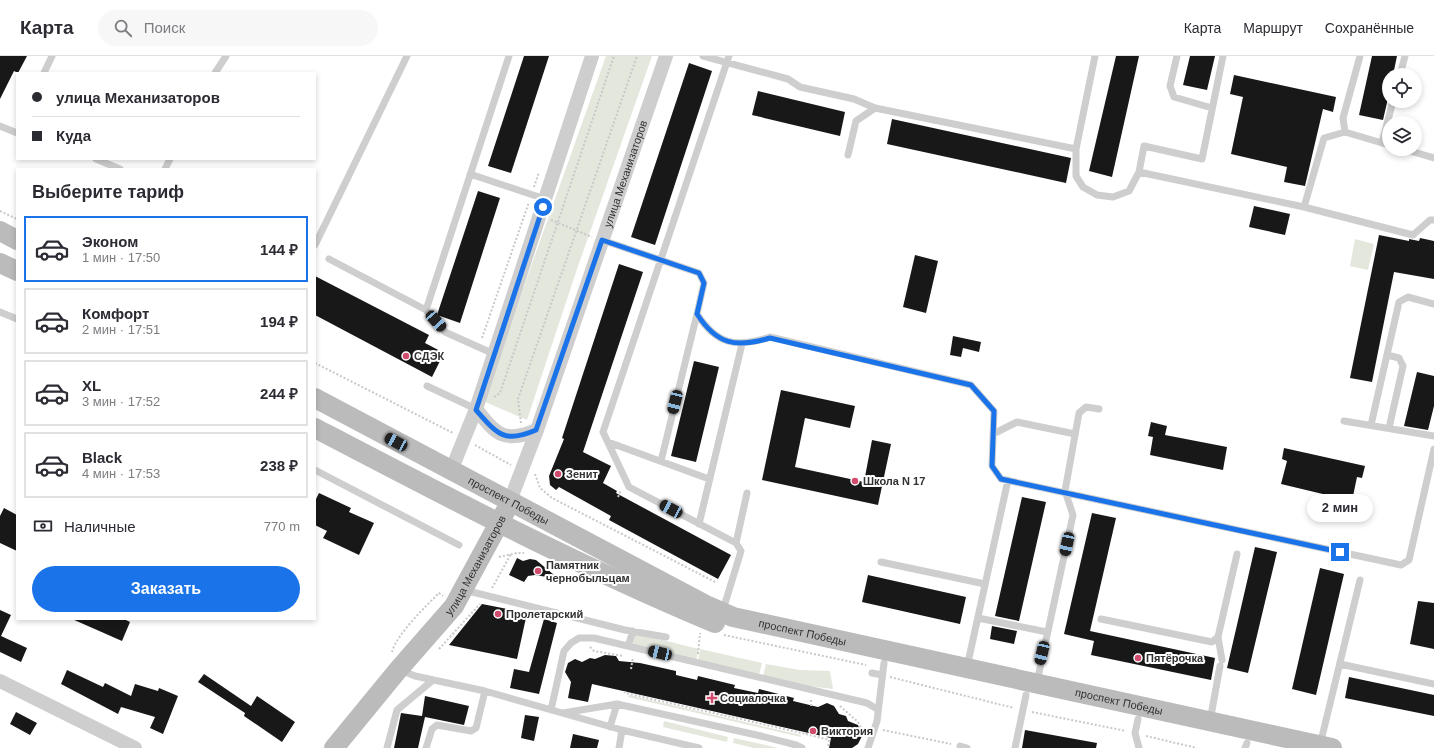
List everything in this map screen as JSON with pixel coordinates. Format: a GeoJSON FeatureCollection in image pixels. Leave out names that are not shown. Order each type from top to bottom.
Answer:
{"type":"FeatureCollection","features":[{"type":"Feature","properties":{"kind":"main road"},"geometry":{"type":"LineString","coordinates":[[0,231],[16,239]]}},
{"type":"Feature","properties":{"kind":"main road"},"geometry":{"type":"LineString","coordinates":[[0,263],[16,271]]}},
{"type":"Feature","properties":{"kind":"main road","name":"проспект Победы"},"geometry":{"type":"LineString","coordinates":[[316,399],[451,471],[722,612],[733,616],[967,668],[1029,696],[1136,726],[1269,748]]}},
{"type":"Feature","properties":{"kind":"main road","name":"проспект Победы"},"geometry":{"type":"LineString","coordinates":[[316,429],[500,524],[633,588],[728,628],[880,670],[1029,696],[1210,721],[1326,747]]}},
{"type":"Feature","properties":{"kind":"main road","name":"улица Механизаторов"},"geometry":{"type":"LineString","coordinates":[[334,748],[398,670],[454,606],[500,524],[510,501]]}},
{"type":"Feature","properties":{"kind":"street"},"geometry":{"type":"LineString","coordinates":[[451,471],[476,410],[592,56]]}},
{"type":"Feature","properties":{"kind":"street","name":"улица Механизаторов"},"geometry":{"type":"LineString","coordinates":[[510,501],[666,56]]}},
{"type":"Feature","properties":{"kind":"street"},"geometry":{"type":"LineString","coordinates":[[476,410],[492,429],[511,438],[523,436],[536,430]]}},
{"type":"Feature","properties":{"kind":"street"},"geometry":{"type":"LineString","coordinates":[[0,681],[135,748]]}},
{"type":"Feature","properties":{"kind":"lane"},"geometry":{"type":"LineString","coordinates":[[44,72],[52,56]]}},
{"type":"Feature","properties":{"kind":"lane"},"geometry":{"type":"LineString","coordinates":[[216,72],[226,56]]}},
{"type":"Feature","properties":{"kind":"lane"},"geometry":{"type":"LineString","coordinates":[[316,243],[407,56]]}},
{"type":"Feature","properties":{"kind":"lane"},"geometry":{"type":"LineString","coordinates":[[426,310],[509,56]]}},
{"type":"Feature","properties":{"kind":"lane"},"geometry":{"type":"LineString","coordinates":[[703,56],[788,79],[800,87],[854,99],[875,108],[1076,149]]}},
{"type":"Feature","properties":{"kind":"lane"},"geometry":{"type":"LineString","coordinates":[[722,612],[741,551],[736,543],[629,487],[603,432],[729,56]]}},
{"type":"Feature","properties":{"kind":"lane"},"geometry":{"type":"LineString","coordinates":[[1095,56],[1076,149],[1076,176],[1083,187],[1098,195],[1113,197],[1129,191],[1139,172],[1144,146],[1202,159],[1224,56]]}},
{"type":"Feature","properties":{"kind":"lane"},"geometry":{"type":"LineString","coordinates":[[1177,56],[1170,86],[1174,97],[1212,108]]}},
{"type":"Feature","properties":{"kind":"lane"},"geometry":{"type":"LineString","coordinates":[[1345,132],[1343,118],[1360,56]]}},
{"type":"Feature","properties":{"kind":"lane"},"geometry":{"type":"LineString","coordinates":[[1402,68],[1405,56]]}},
{"type":"Feature","properties":{"kind":"lane"},"geometry":{"type":"LineString","coordinates":[[848,155],[856,121],[875,108]]}},
{"type":"Feature","properties":{"kind":"lane"},"geometry":{"type":"LineString","coordinates":[[0,126],[16,131]]}},
{"type":"Feature","properties":{"kind":"lane"},"geometry":{"type":"LineString","coordinates":[[1304,207],[1324,138],[1345,132],[1382,143]]}},
{"type":"Feature","properties":{"kind":"lane"},"geometry":{"type":"LineString","coordinates":[[1422,155],[1434,158]]}},
{"type":"Feature","properties":{"kind":"lane"},"geometry":{"type":"LineString","coordinates":[[98,160],[118,168]]}},
{"type":"Feature","properties":{"kind":"lane"},"geometry":{"type":"LineString","coordinates":[[1139,172],[1304,207],[1413,235],[1430,220],[1434,220]]}},
{"type":"Feature","properties":{"kind":"lane"},"geometry":{"type":"LineString","coordinates":[[470,174],[545,199]]}},
{"type":"Feature","properties":{"kind":"lane"},"geometry":{"type":"LineString","coordinates":[[602,240],[660,261],[699,273],[704,283],[661,461]]}},
{"type":"Feature","properties":{"kind":"lane"},"geometry":{"type":"LineString","coordinates":[[329,259],[426,310],[445,332],[494,354]]}},
{"type":"Feature","properties":{"kind":"lane"},"geometry":{"type":"LineString","coordinates":[[1371,425],[1399,302],[1408,297],[1434,304]]}},
{"type":"Feature","properties":{"kind":"lane"},"geometry":{"type":"LineString","coordinates":[[0,312],[16,319]]}},
{"type":"Feature","properties":{"kind":"lane"},"geometry":{"type":"LineString","coordinates":[[697,314],[704,326],[714,335],[727,342],[742,344],[770,338],[971,385],[994,411],[992,466],[1001,479],[1065,491],[1401,565],[1409,560],[1434,449]]}},
{"type":"Feature","properties":{"kind":"lane"},"geometry":{"type":"LineString","coordinates":[[699,524],[742,344]]}},
{"type":"Feature","properties":{"kind":"lane"},"geometry":{"type":"LineString","coordinates":[[1387,355],[1399,358],[1403,366],[1389,428]]}},
{"type":"Feature","properties":{"kind":"lane"},"geometry":{"type":"LineString","coordinates":[[427,386],[476,410]]}},
{"type":"Feature","properties":{"kind":"lane"},"geometry":{"type":"LineString","coordinates":[[1015,748],[1047,632],[1073,515],[1065,491],[1079,413],[1086,407],[1099,409]]}},
{"type":"Feature","properties":{"kind":"lane"},"geometry":{"type":"LineString","coordinates":[[1344,421],[1434,436]]}},
{"type":"Feature","properties":{"kind":"lane"},"geometry":{"type":"LineString","coordinates":[[993,434],[1016,422],[1075,434]]}},
{"type":"Feature","properties":{"kind":"lane"},"geometry":{"type":"LineString","coordinates":[[608,442],[709,479]]}},
{"type":"Feature","properties":{"kind":"lane"},"geometry":{"type":"LineString","coordinates":[[316,471],[459,545]]}},
{"type":"Feature","properties":{"kind":"lane"},"geometry":{"type":"LineString","coordinates":[[967,668],[1008,480]]}},
{"type":"Feature","properties":{"kind":"lane"},"geometry":{"type":"LineString","coordinates":[[736,543],[747,493]]}},
{"type":"Feature","properties":{"kind":"lane"},"geometry":{"type":"LineString","coordinates":[[1210,721],[1221,663],[1218,637],[1237,554]]}},
{"type":"Feature","properties":{"kind":"lane"},"geometry":{"type":"LineString","coordinates":[[882,562],[986,584]]}},
{"type":"Feature","properties":{"kind":"lane"},"geometry":{"type":"LineString","coordinates":[[1326,747],[1340,664],[1360,580]]}},
{"type":"Feature","properties":{"kind":"lane"},"geometry":{"type":"LineString","coordinates":[[464,590],[633,631],[666,637]]}},
{"type":"Feature","properties":{"kind":"lane"},"geometry":{"type":"LineString","coordinates":[[978,618],[1047,632]]}},
{"type":"Feature","properties":{"kind":"lane"},"geometry":{"type":"LineString","coordinates":[[1101,619],[1212,642],[1218,637]]}},
{"type":"Feature","properties":{"kind":"lane"},"geometry":{"type":"LineString","coordinates":[[628,646],[633,631]]}},
{"type":"Feature","properties":{"kind":"lane"},"geometry":{"type":"LineString","coordinates":[[551,710],[564,651],[571,643],[579,638],[594,638],[696,662],[867,703],[877,709]]}},
{"type":"Feature","properties":{"kind":"lane"},"geometry":{"type":"LineString","coordinates":[[1340,664],[1434,684]]}},
{"type":"Feature","properties":{"kind":"lane"},"geometry":{"type":"LineString","coordinates":[[398,670],[433,680],[485,691],[610,727],[699,748]]}},
{"type":"Feature","properties":{"kind":"lane"},"geometry":{"type":"LineString","coordinates":[[868,748],[875,729],[880,670]]}},
{"type":"Feature","properties":{"kind":"lane"},"geometry":{"type":"LineString","coordinates":[[387,748],[397,710],[433,680]]}},
{"type":"Feature","properties":{"kind":"lane"},"geometry":{"type":"LineString","coordinates":[[426,748],[432,730],[437,725],[471,731],[476,728],[485,691]]}},
{"type":"Feature","properties":{"kind":"lane"},"geometry":{"type":"LineString","coordinates":[[561,713],[616,704],[796,744],[802,748]]}},
{"type":"Feature","properties":{"kind":"lane"},"geometry":{"type":"LineString","coordinates":[[610,727],[616,704]]}},
{"type":"Feature","properties":{"kind":"lane"},"geometry":{"type":"LineString","coordinates":[[1136,726],[1140,748]]}},
{"type":"Feature","properties":{"kind":"lane"},"geometry":{"type":"LineString","coordinates":[[618,748],[622,730]]}},
{"type":"Feature","properties":{"kind":"path"},"geometry":{"type":"LineString","coordinates":[[476,410],[500,392],[614,56]]}},
{"type":"Feature","properties":{"kind":"path"},"geometry":{"type":"LineString","coordinates":[[523,436],[518,398],[637,56]]}},
{"type":"Feature","properties":{"kind":"path"},"geometry":{"type":"LineString","coordinates":[[526,209],[602,240]]}},
{"type":"Feature","properties":{"kind":"path"},"geometry":{"type":"LineString","coordinates":[[0,211],[16,219]]}},
{"type":"Feature","properties":{"kind":"path"},"geometry":{"type":"LineString","coordinates":[[316,364],[458,436]]}},
{"type":"Feature","properties":{"kind":"path"},"geometry":{"type":"LineString","coordinates":[[474,444],[515,467]]}},
{"type":"Feature","properties":{"kind":"path"},"geometry":{"type":"LineString","coordinates":[[534,476],[540,488],[552,498],[717,583]]}},
{"type":"Feature","properties":{"kind":"path"},"geometry":{"type":"LineString","coordinates":[[499,557],[524,553]]}},
{"type":"Feature","properties":{"kind":"path"},"geometry":{"type":"LineString","coordinates":[[467,619],[484,600]]}},
{"type":"Feature","properties":{"kind":"path"},"geometry":{"type":"LineString","coordinates":[[696,662],[701,629]]}},
{"type":"Feature","properties":{"kind":"path"},"geometry":{"type":"LineString","coordinates":[[722,634],[880,670],[1029,696],[1136,726],[1197,748]]}},
{"type":"Feature","properties":{"kind":"path"},"geometry":{"type":"LineString","coordinates":[[625,691],[625,693],[806,733],[829,740],[828,748]]}},
{"type":"Feature","properties":{"kind":"path"},"geometry":{"type":"LineString","coordinates":[[838,705],[858,722],[863,729],[864,736]]}},
{"type":"Feature","properties":{"kind":"path"},"geometry":{"type":"LineString","coordinates":[[875,729],[963,747]]}},
{"type":"Feature","properties":{"kind":"shaded area"},"geometry":{"type":"Polygon","coordinates":[[[606,56],[652,56],[577,269],[527,420],[483,401],[606,56]]]}},
{"type":"Feature","properties":{"kind":"shaded area"},"geometry":{"type":"Polygon","coordinates":[[[1355,239],[1374,244],[1368,270],[1350,266],[1355,239]]]}},
{"type":"Feature","properties":{"kind":"shaded area"},"geometry":{"type":"Polygon","coordinates":[[[634,633],[699,649],[696,661],[630,645],[634,633]]]}},
{"type":"Feature","properties":{"kind":"shaded area"},"geometry":{"type":"Polygon","coordinates":[[[700,649],[762,663],[759,675],[698,661],[700,649]]]}},
{"type":"Feature","properties":{"kind":"shaded area"},"geometry":{"type":"Polygon","coordinates":[[[766,664],[800,670],[830,671],[833,689],[800,685],[763,676],[766,664]]]}},
{"type":"Feature","properties":{"kind":"shaded area"},"geometry":{"type":"Polygon","coordinates":[[[629,695],[801,735],[801,737],[628,697],[629,695]]]}},
{"type":"Feature","properties":{"kind":"shaded area"},"geometry":{"type":"Polygon","coordinates":[[[664,721],[728,737],[727,742],[663,727],[664,721]]]}},
{"type":"Feature","properties":{"kind":"shaded area"},"geometry":{"type":"Polygon","coordinates":[[[734,738],[778,748],[754,748],[733,743],[734,738]]]}},
{"type":"Feature","properties":{"kind":"building"},"geometry":{"type":"Polygon","coordinates":[[[0,56],[27,56],[19,72],[14,71],[0,99],[0,56]]]}},
{"type":"Feature","properties":{"kind":"building"},"geometry":{"type":"Polygon","coordinates":[[[524,56],[549,56],[511,173],[488,166],[524,56]]]}},
{"type":"Feature","properties":{"kind":"building"},"geometry":{"type":"Polygon","coordinates":[[[1116,56],[1139,56],[1112,177],[1089,171],[1116,56]]]}},
{"type":"Feature","properties":{"kind":"building"},"geometry":{"type":"Polygon","coordinates":[[[1190,56],[1215,56],[1207,90],[1183,85],[1190,56]]]}},
{"type":"Feature","properties":{"kind":"building"},"geometry":{"type":"Polygon","coordinates":[[[1372,56],[1397,56],[1394,68],[1382,68],[1382,108],[1386,108],[1382,120],[1359,115],[1372,56]]]}},
{"type":"Feature","properties":{"kind":"building"},"geometry":{"type":"Polygon","coordinates":[[[689,63],[712,71],[655,245],[631,237],[689,63]]]}},
{"type":"Feature","properties":{"kind":"building"},"geometry":{"type":"Polygon","coordinates":[[[1234,75],[1336,97],[1333,112],[1323,109],[1305,186],[1284,182],[1287,167],[1231,154],[1243,97],[1230,94],[1234,75]]]}},
{"type":"Feature","properties":{"kind":"building"},"geometry":{"type":"Polygon","coordinates":[[[758,91],[845,112],[840,136],[752,115],[758,91]]]}},
{"type":"Feature","properties":{"kind":"building"},"geometry":{"type":"Polygon","coordinates":[[[892,119],[1071,158],[1066,183],[887,144],[892,119]]]}},
{"type":"Feature","properties":{"kind":"building"},"geometry":{"type":"Polygon","coordinates":[[[478,191],[500,198],[460,323],[437,315],[478,191]]]}},
{"type":"Feature","properties":{"kind":"building"},"geometry":{"type":"Polygon","coordinates":[[[1254,206],[1290,214],[1285,235],[1249,227],[1254,206]]]}},
{"type":"Feature","properties":{"kind":"building"},"geometry":{"type":"Polygon","coordinates":[[[1379,235],[1409,241],[1409,239],[1419,241],[1420,238],[1434,241],[1434,279],[1394,272],[1372,382],[1350,378],[1379,235]]]}},
{"type":"Feature","properties":{"kind":"building"},"geometry":{"type":"Polygon","coordinates":[[[915,255],[938,261],[926,313],[903,307],[915,255]]]}},
{"type":"Feature","properties":{"kind":"building"},"geometry":{"type":"Polygon","coordinates":[[[619,264],[643,272],[583,452],[611,466],[603,483],[617,491],[616,493],[731,555],[718,579],[609,520],[611,516],[559,487],[556,490],[550,485],[549,476],[564,439],[562,438],[619,264]]]}},
{"type":"Feature","properties":{"kind":"building"},"geometry":{"type":"Polygon","coordinates":[[[316,277],[429,335],[425,343],[444,353],[432,377],[316,316],[316,277]]]}},
{"type":"Feature","properties":{"kind":"building"},"geometry":{"type":"Polygon","coordinates":[[[953,336],[981,342],[979,352],[963,348],[961,357],[950,355],[953,336]]]}},
{"type":"Feature","properties":{"kind":"building"},"geometry":{"type":"Polygon","coordinates":[[[694,361],[719,367],[696,462],[671,456],[694,361]]]}},
{"type":"Feature","properties":{"kind":"building"},"geometry":{"type":"Polygon","coordinates":[[[1417,372],[1434,376],[1434,406],[1428,430],[1404,426],[1417,372]]]}},
{"type":"Feature","properties":{"kind":"building"},"geometry":{"type":"Polygon","coordinates":[[[781,390],[855,406],[850,428],[805,418],[795,467],[864,482],[872,440],[891,444],[878,505],[762,480],[781,390]]]}},
{"type":"Feature","properties":{"kind":"building"},"geometry":{"type":"Polygon","coordinates":[[[1151,422],[1167,426],[1165,435],[1227,447],[1223,470],[1150,455],[1153,437],[1148,436],[1151,422]]]}},
{"type":"Feature","properties":{"kind":"building"},"geometry":{"type":"Polygon","coordinates":[[[1284,448],[1365,466],[1362,478],[1357,477],[1352,501],[1281,484],[1287,461],[1282,459],[1284,448]]]}},
{"type":"Feature","properties":{"kind":"building"},"geometry":{"type":"Polygon","coordinates":[[[319,493],[351,508],[349,512],[374,523],[359,555],[323,538],[327,531],[316,526],[316,499],[319,493]]]}},
{"type":"Feature","properties":{"kind":"building"},"geometry":{"type":"Polygon","coordinates":[[[1022,497],[1046,502],[1019,621],[995,616],[1022,497]]]}},
{"type":"Feature","properties":{"kind":"building"},"geometry":{"type":"Polygon","coordinates":[[[4,508],[16,514],[16,551],[0,543],[0,516],[4,508]]]}},
{"type":"Feature","properties":{"kind":"building"},"geometry":{"type":"Polygon","coordinates":[[[1092,513],[1116,518],[1090,631],[1215,658],[1211,680],[1091,655],[1094,641],[1064,634],[1092,513]]]}},
{"type":"Feature","properties":{"kind":"building"},"geometry":{"type":"Polygon","coordinates":[[[1255,547],[1277,552],[1248,673],[1227,668],[1255,547]]]}},
{"type":"Feature","properties":{"kind":"building"},"geometry":{"type":"Polygon","coordinates":[[[517,558],[523,561],[530,559],[536,560],[559,579],[535,575],[528,576],[524,582],[509,575],[517,558]]]}},
{"type":"Feature","properties":{"kind":"building"},"geometry":{"type":"Polygon","coordinates":[[[1320,568],[1344,574],[1316,695],[1292,689],[1320,568]]]}},
{"type":"Feature","properties":{"kind":"building"},"geometry":{"type":"Polygon","coordinates":[[[868,575],[966,597],[960,624],[862,602],[868,575]]]}},
{"type":"Feature","properties":{"kind":"building"},"geometry":{"type":"Polygon","coordinates":[[[1418,601],[1434,603],[1434,649],[1410,644],[1418,601]]]}},
{"type":"Feature","properties":{"kind":"building"},"geometry":{"type":"Polygon","coordinates":[[[482,604],[527,613],[517,659],[449,645],[482,604]]]}},
{"type":"Feature","properties":{"kind":"building"},"geometry":{"type":"Polygon","coordinates":[[[0,610],[11,615],[1,636],[27,648],[21,662],[0,652],[0,610]]]}},
{"type":"Feature","properties":{"kind":"building"},"geometry":{"type":"Polygon","coordinates":[[[544,619],[557,623],[539,694],[510,688],[514,669],[529,672],[544,619]]]}},
{"type":"Feature","properties":{"kind":"building"},"geometry":{"type":"Polygon","coordinates":[[[74,620],[126,620],[130,622],[122,641],[74,620]]]}},
{"type":"Feature","properties":{"kind":"building"},"geometry":{"type":"Polygon","coordinates":[[[992,626],[1017,631],[1014,644],[990,639],[992,626]]]}},
{"type":"Feature","properties":{"kind":"building"},"geometry":{"type":"Polygon","coordinates":[[[605,655],[616,656],[619,661],[640,663],[676,671],[676,675],[697,680],[698,676],[735,685],[734,688],[758,693],[759,689],[794,698],[793,701],[818,707],[827,703],[834,706],[839,714],[846,716],[848,721],[858,725],[862,736],[858,744],[852,748],[829,748],[831,738],[592,684],[588,702],[568,698],[571,682],[565,672],[568,663],[575,659],[582,662],[590,658],[595,659],[605,655]]]}},
{"type":"Feature","properties":{"kind":"building"},"geometry":{"type":"Polygon","coordinates":[[[67,670],[103,687],[105,683],[131,696],[135,684],[158,691],[159,688],[178,696],[163,734],[150,728],[155,717],[121,707],[118,714],[61,684],[67,670]]]}},
{"type":"Feature","properties":{"kind":"building"},"geometry":{"type":"Polygon","coordinates":[[[204,674],[251,706],[257,696],[295,722],[282,742],[244,716],[245,713],[198,682],[204,674]]]}},
{"type":"Feature","properties":{"kind":"building"},"geometry":{"type":"Polygon","coordinates":[[[1349,677],[1434,695],[1434,716],[1345,698],[1349,677]]]}},
{"type":"Feature","properties":{"kind":"building"},"geometry":{"type":"Polygon","coordinates":[[[425,696],[469,706],[464,725],[425,717],[418,748],[394,748],[401,713],[422,716],[425,696]]]}},
{"type":"Feature","properties":{"kind":"building"},"geometry":{"type":"Polygon","coordinates":[[[16,712],[37,723],[30,735],[10,724],[16,712]]]}},
{"type":"Feature","properties":{"kind":"building"},"geometry":{"type":"Polygon","coordinates":[[[525,715],[539,717],[534,741],[521,738],[525,715]]]}},
{"type":"Feature","properties":{"kind":"building"},"geometry":{"type":"Polygon","coordinates":[[[1025,730],[1097,743],[1096,748],[1022,748],[1025,730]]]}},
{"type":"Feature","properties":{"kind":"building"},"geometry":{"type":"Polygon","coordinates":[[[573,734],[599,740],[597,748],[570,748],[573,734]]]}},
{"type":"Feature","properties":{"kind":"place","name":"СДЭК"},"geometry":{"type":"Point","coordinates":[406,356]}},
{"type":"Feature","properties":{"kind":"place","name":"Зенит"},"geometry":{"type":"Point","coordinates":[558,474]}},
{"type":"Feature","properties":{"kind":"place","name":"Школа N 17"},"geometry":{"type":"Point","coordinates":[855,481]}},
{"type":"Feature","properties":{"kind":"place","name":"Памятник чернобыльцам"},"geometry":{"type":"Point","coordinates":[538,571]}},
{"type":"Feature","properties":{"kind":"place","name":"Пролетарский"},"geometry":{"type":"Point","coordinates":[498,614]}},
{"type":"Feature","properties":{"kind":"place","name":"Пятёрочка"},"geometry":{"type":"Point","coordinates":[1138,658]}},
{"type":"Feature","properties":{"kind":"place","name":"Социалочка"},"geometry":{"type":"Point","coordinates":[712,698]}},
{"type":"Feature","properties":{"kind":"place","name":"Виктория"},"geometry":{"type":"Point","coordinates":[813,731]}},
{"type":"Feature","properties":{"kind":"route"},"geometry":{"type":"LineString","coordinates":[[543,207],[476,410],[492,429],[511,438],[523,436],[536,430],[602,240],[660,261],[699,273],[704,283],[697,314],[704,326],[714,335],[727,342],[742,344],[770,338],[971,385],[994,411],[992,466],[1001,479],[1065,491],[1340,552]]}}]}
